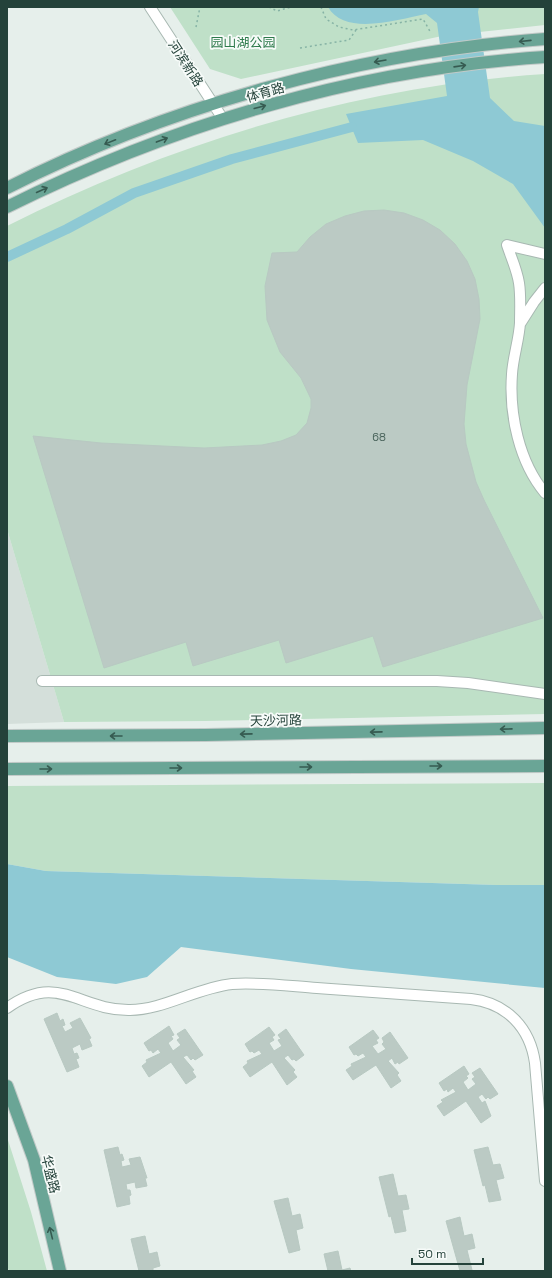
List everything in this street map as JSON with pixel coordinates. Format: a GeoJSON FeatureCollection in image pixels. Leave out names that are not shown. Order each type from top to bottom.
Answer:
{"type":"FeatureCollection","features":[{"type":"Feature","properties":{"kind":"main road","name":"体育路"},"geometry":{"type":"LineString","coordinates":[[7,188],[88,151],[156,124],[249,93],[305,78],[419,54],[545,39]]}},
{"type":"Feature","properties":{"kind":"main road","name":"体育路"},"geometry":{"type":"LineString","coordinates":[[7,207],[94,167],[162,140],[223,119],[309,94],[421,71],[545,56]]}},
{"type":"Feature","properties":{"kind":"main road","name":"天沙河路"},"geometry":{"type":"LineString","coordinates":[[7,736],[205,735],[545,728]]}},
{"type":"Feature","properties":{"kind":"main road"},"geometry":{"type":"LineString","coordinates":[[7,769],[545,766]]}},
{"type":"Feature","properties":{"kind":"main road","name":"华盛路"},"geometry":{"type":"LineString","coordinates":[[7,1086],[34,1160],[60,1271]]}},
{"type":"Feature","properties":{"kind":"street","name":"河滨新路"},"geometry":{"type":"LineString","coordinates":[[150,7],[223,119]]}},
{"type":"Feature","properties":{"kind":"street"},"geometry":{"type":"LineString","coordinates":[[545,254],[508,245],[519,282],[520,325],[512,374],[513,414],[523,452],[531,470],[545,493]]}},
{"type":"Feature","properties":{"kind":"street"},"geometry":{"type":"LineString","coordinates":[[520,325],[534,302],[545,288]]}},
{"type":"Feature","properties":{"kind":"street"},"geometry":{"type":"LineString","coordinates":[[42,681],[437,681],[468,683],[545,694]]}},
{"type":"Feature","properties":{"kind":"street"},"geometry":{"type":"LineString","coordinates":[[7,1008],[24,997],[48,992],[64,993],[104,1008],[132,1010],[158,1005],[208,988],[246,984],[471,998],[490,1003],[499,1007],[515,1018],[531,1043],[535,1062],[545,1181]]}},
{"type":"Feature","properties":{"kind":"path"},"geometry":{"type":"LineString","coordinates":[[196,28],[200,7]]}},
{"type":"Feature","properties":{"kind":"path"},"geometry":{"type":"LineString","coordinates":[[269,7],[277,11],[291,7]]}},
{"type":"Feature","properties":{"kind":"path"},"geometry":{"type":"LineString","coordinates":[[321,7],[326,18],[339,27],[357,30],[424,19],[431,33]]}},
{"type":"Feature","properties":{"kind":"path"},"geometry":{"type":"LineString","coordinates":[[300,48],[349,40],[357,30]]}},
{"type":"Feature","properties":{"kind":"shaded area"},"geometry":{"type":"Polygon","coordinates":[[[7,529],[64,722],[7,724],[7,529]]]}},
{"type":"Feature","properties":{"kind":"green space","name":"园山湖公园"},"geometry":{"type":"Polygon","coordinates":[[[170,7],[545,7],[545,25],[442,36],[241,79],[210,69],[170,7]]]}},
{"type":"Feature","properties":{"kind":"green space"},"geometry":{"type":"Polygon","coordinates":[[[545,74],[545,714],[205,721],[64,722],[7,529],[7,226],[70,196],[135,168],[201,144],[268,123],[337,105],[406,91],[475,81],[545,74]]]}},
{"type":"Feature","properties":{"kind":"green space"},"geometry":{"type":"Polygon","coordinates":[[[545,783],[545,885],[497,885],[46,871],[7,864],[7,786],[545,783]]]}},
{"type":"Feature","properties":{"kind":"green space"},"geometry":{"type":"Polygon","coordinates":[[[7,1137],[31,1212],[47,1271],[9,1271],[7,1265],[7,1137]]]}},
{"type":"Feature","properties":{"kind":"water"},"geometry":{"type":"Polygon","coordinates":[[[328,7],[479,7],[478,12],[490,98],[514,121],[545,126],[545,228],[513,184],[473,161],[423,140],[358,143],[346,114],[447,96],[437,23],[426,14],[388,22],[359,24],[336,16],[328,7]]]}},
{"type":"Feature","properties":{"kind":"water"},"geometry":{"type":"Polygon","coordinates":[[[7,864],[46,871],[497,885],[545,885],[545,988],[351,969],[181,947],[147,977],[116,984],[57,977],[7,957],[7,864]]]}},
{"type":"Feature","properties":{"kind":"building"},"geometry":{"type":"Polygon","coordinates":[[[384,210],[404,213],[423,220],[440,230],[455,244],[467,261],[475,279],[479,299],[480,319],[467,385],[464,424],[466,444],[476,482],[543,618],[383,667],[373,636],[286,663],[279,640],[193,666],[186,642],[104,668],[33,436],[101,443],[204,448],[262,445],[281,441],[296,435],[307,423],[311,408],[311,399],[301,378],[280,352],[267,320],[265,286],[272,253],[297,252],[310,237],[326,224],[345,216],[364,211],[384,210]]]}},
{"type":"Feature","properties":{"kind":"building"},"geometry":{"type":"Polygon","coordinates":[[[57,1013],[60,1021],[63,1019],[65,1025],[62,1026],[65,1032],[73,1028],[70,1023],[80,1018],[91,1038],[89,1039],[92,1046],[82,1050],[80,1044],[72,1048],[74,1054],[77,1053],[79,1058],[76,1059],[79,1067],[67,1072],[44,1019],[57,1013]]]}},
{"type":"Feature","properties":{"kind":"building"},"geometry":{"type":"Polygon","coordinates":[[[169,1026],[174,1035],[171,1036],[173,1039],[168,1043],[173,1051],[181,1045],[177,1040],[180,1038],[177,1034],[185,1029],[203,1055],[195,1060],[193,1058],[191,1060],[187,1055],[183,1057],[194,1070],[192,1071],[196,1077],[186,1084],[171,1062],[149,1077],[142,1066],[147,1062],[146,1060],[161,1053],[158,1049],[153,1053],[151,1050],[149,1051],[144,1043],[169,1026]]]}},
{"type":"Feature","properties":{"kind":"building"},"geometry":{"type":"Polygon","coordinates":[[[269,1027],[275,1035],[272,1037],[274,1040],[269,1043],[274,1051],[282,1046],[278,1040],[281,1039],[278,1035],[286,1029],[304,1055],[296,1061],[294,1059],[292,1060],[288,1055],[284,1058],[295,1070],[293,1072],[297,1077],[287,1085],[272,1062],[250,1077],[243,1067],[248,1063],[247,1061],[262,1054],[259,1050],[254,1053],[252,1051],[250,1052],[245,1044],[269,1027]]]}},
{"type":"Feature","properties":{"kind":"building"},"geometry":{"type":"Polygon","coordinates":[[[373,1030],[379,1038],[376,1040],[378,1043],[372,1046],[378,1054],[386,1049],[382,1044],[384,1042],[382,1038],[390,1032],[408,1058],[399,1064],[398,1062],[395,1064],[392,1058],[388,1061],[399,1073],[397,1075],[401,1081],[391,1088],[376,1065],[353,1080],[346,1070],[352,1066],[351,1064],[366,1057],[363,1053],[358,1056],[356,1054],[354,1055],[349,1047],[373,1030]]]}},
{"type":"Feature","properties":{"kind":"building"},"geometry":{"type":"Polygon","coordinates":[[[464,1066],[469,1074],[466,1076],[468,1078],[463,1082],[468,1090],[476,1084],[472,1079],[475,1077],[472,1073],[480,1068],[498,1094],[490,1099],[488,1097],[486,1099],[482,1094],[478,1097],[482,1103],[485,1101],[491,1116],[481,1123],[466,1101],[444,1116],[437,1106],[443,1102],[441,1100],[456,1092],[453,1088],[448,1092],[447,1089],[444,1091],[439,1083],[464,1066]]]}},
{"type":"Feature","properties":{"kind":"building"},"geometry":{"type":"Polygon","coordinates":[[[118,1147],[120,1155],[122,1154],[124,1160],[121,1161],[122,1167],[131,1165],[129,1159],[140,1157],[147,1178],[145,1178],[147,1186],[136,1188],[135,1182],[126,1184],[127,1190],[130,1190],[131,1195],[129,1196],[130,1204],[117,1207],[104,1150],[118,1147]]]}},
{"type":"Feature","properties":{"kind":"building"},"geometry":{"type":"Polygon","coordinates":[[[488,1147],[493,1165],[500,1164],[504,1178],[496,1180],[501,1200],[489,1202],[485,1185],[483,1186],[474,1150],[488,1147]]]}},
{"type":"Feature","properties":{"kind":"building"},"geometry":{"type":"Polygon","coordinates":[[[393,1174],[398,1196],[406,1195],[409,1209],[402,1210],[406,1231],[395,1233],[391,1216],[389,1217],[379,1177],[393,1174]]]}},
{"type":"Feature","properties":{"kind":"building"},"geometry":{"type":"Polygon","coordinates":[[[288,1198],[292,1216],[300,1214],[303,1228],[296,1230],[300,1250],[289,1253],[274,1201],[288,1198]]]}},
{"type":"Feature","properties":{"kind":"building"},"geometry":{"type":"Polygon","coordinates":[[[460,1217],[464,1236],[472,1234],[475,1248],[467,1250],[472,1270],[468,1271],[460,1271],[446,1221],[460,1217]]]}},
{"type":"Feature","properties":{"kind":"building"},"geometry":{"type":"Polygon","coordinates":[[[145,1236],[149,1254],[157,1252],[160,1266],[153,1268],[153,1271],[139,1271],[131,1239],[145,1236]]]}},
{"type":"Feature","properties":{"kind":"building"},"geometry":{"type":"Polygon","coordinates":[[[338,1251],[342,1270],[350,1268],[351,1271],[328,1271],[324,1254],[338,1251]]]}},
{"type":"Feature","properties":{"kind":"waterway"},"geometry":{"type":"LineString","coordinates":[[7,257],[67,229],[134,193],[232,159],[352,127]]}}]}
